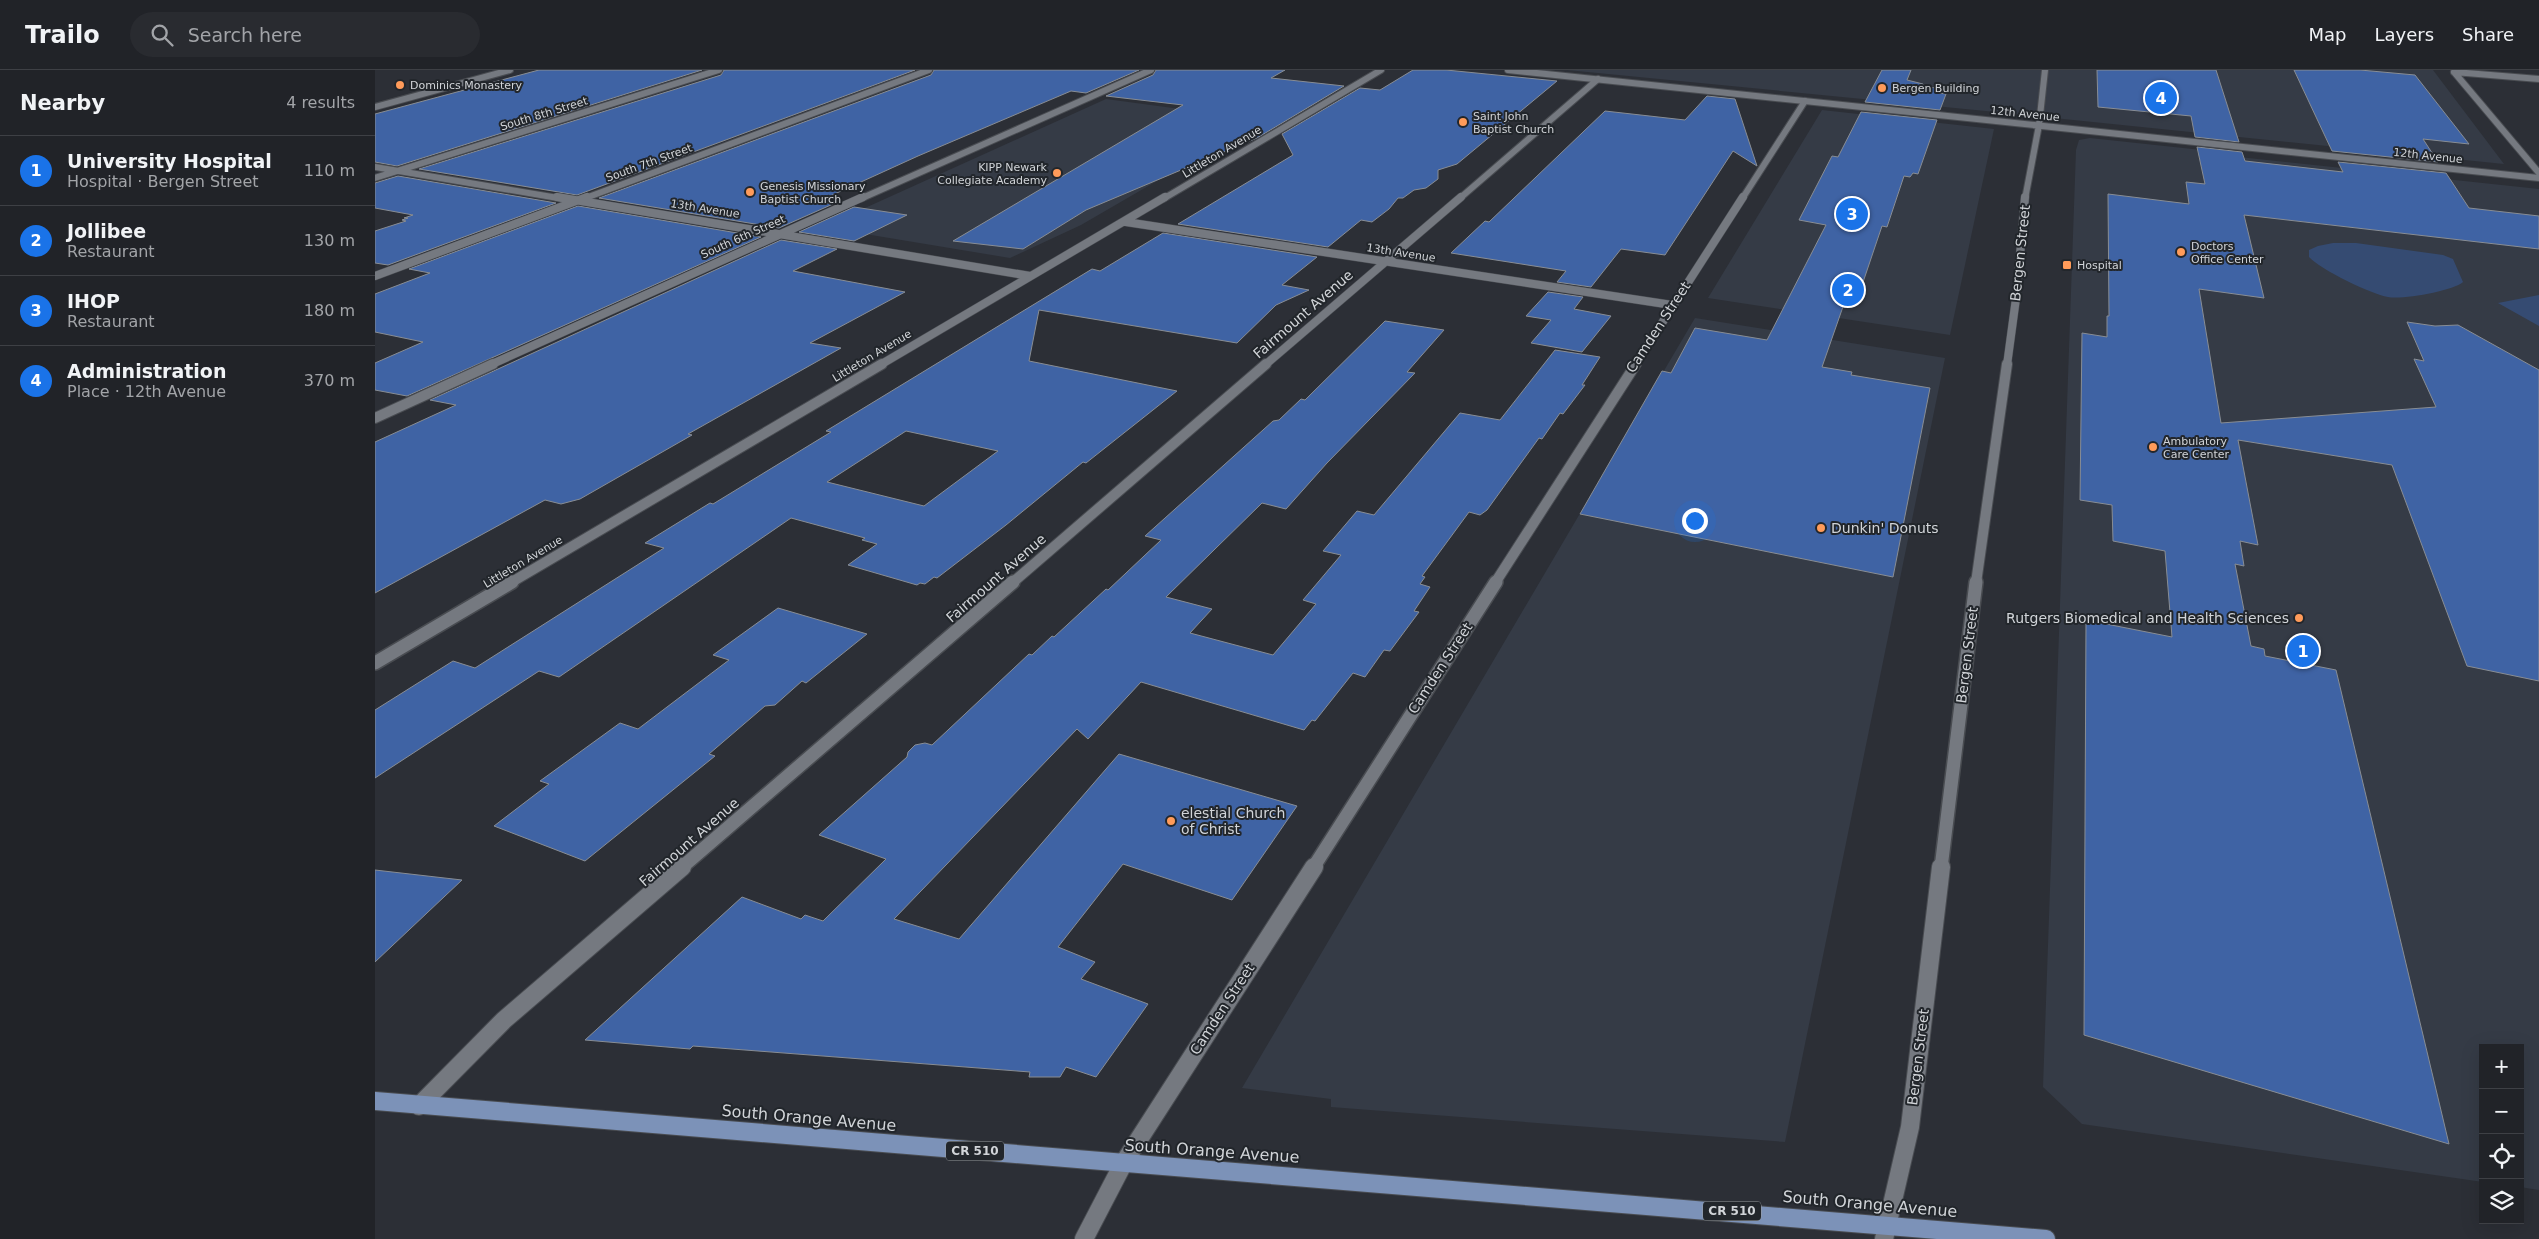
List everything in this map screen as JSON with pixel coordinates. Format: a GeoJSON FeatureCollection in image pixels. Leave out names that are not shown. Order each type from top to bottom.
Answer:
{"type":"FeatureCollection","features":[{"type":"Feature","properties":{"kind":"main road","name":"South Orange Avenue"},"geometry":{"type":"LineString","coordinates":[[375,1101],[1123,1164],[1886,1232],[2046,1239]]}},
{"type":"Feature","properties":{"kind":"street"},"geometry":{"type":"LineString","coordinates":[[375,106],[510,70]]}},
{"type":"Feature","properties":{"kind":"street","name":"South 8th Street"},"geometry":{"type":"LineString","coordinates":[[375,178],[719,70]]}},
{"type":"Feature","properties":{"kind":"street","name":"South 7th Street"},"geometry":{"type":"LineString","coordinates":[[375,276],[929,70]]}},
{"type":"Feature","properties":{"kind":"street","name":"South 6th Street"},"geometry":{"type":"LineString","coordinates":[[375,418],[780,233],[1024,128],[1151,70]]}},
{"type":"Feature","properties":{"kind":"street","name":"Littleton Avenue"},"geometry":{"type":"LineString","coordinates":[[375,663],[1381,70]]}},
{"type":"Feature","properties":{"kind":"street","name":"12th Avenue"},"geometry":{"type":"LineString","coordinates":[[1508,70],[2539,178]]}},
{"type":"Feature","properties":{"kind":"street","name":"Bergen Street"},"geometry":{"type":"LineString","coordinates":[[1886,1232],[1910,1127],[1971,619],[2017,291],[2026,187],[2039,125],[2045,70]]}},
{"type":"Feature","properties":{"kind":"street"},"geometry":{"type":"LineString","coordinates":[[2539,79],[2454,72],[2539,173]]}},
{"type":"Feature","properties":{"kind":"street","name":"Fairmount Avenue"},"geometry":{"type":"LineString","coordinates":[[419,1106],[505,1020],[1598,79]]}},
{"type":"Feature","properties":{"kind":"street","name":"Camden Street"},"geometry":{"type":"LineString","coordinates":[[1084,1239],[1123,1164],[1672,305],[1805,101]]}},
{"type":"Feature","properties":{"kind":"street","name":"13th Avenue"},"geometry":{"type":"LineString","coordinates":[[375,167],[1031,276]]}},
{"type":"Feature","properties":{"kind":"street","name":"13th Avenue"},"geometry":{"type":"LineString","coordinates":[[1126,222],[1672,305]]}},
{"type":"Feature","properties":{"kind":"shaded area"},"geometry":{"type":"Polygon","coordinates":[[[1567,70],[2433,70],[2504,164],[1996,112],[1567,70]]]}},
{"type":"Feature","properties":{"kind":"shaded area","name":"KIPP Newark Collegiate Academy"},"geometry":{"type":"Polygon","coordinates":[[[1106,99],[1262,120],[1081,225],[1010,258],[823,227],[1106,99]]]}},
{"type":"Feature","properties":{"kind":"shaded area"},"geometry":{"type":"Polygon","coordinates":[[[1822,110],[1994,129],[1950,335],[1708,298],[1822,110]]]}},
{"type":"Feature","properties":{"kind":"shaded area","name":"Rutgers Biomedical and Health Sciences"},"geometry":{"type":"Polygon","coordinates":[[[2090,138],[2211,151],[2239,157],[2539,189],[2539,1190],[2524,1188],[2524,1044],[2479,1044],[2479,1181],[2082,1124],[2043,1087],[2076,150],[2079,140],[2090,138]]]}},
{"type":"Feature","properties":{"kind":"shaded area"},"geometry":{"type":"Polygon","coordinates":[[[2333,243],[2356,243],[2443,255],[2453,259],[2463,282],[2449,289],[2415,296],[2395,298],[2380,295],[2335,275],[2309,257],[2309,250],[2333,243]]]}},
{"type":"Feature","properties":{"kind":"shaded area"},"geometry":{"type":"Polygon","coordinates":[[[2539,295],[2539,326],[2498,303],[2539,295]]]}},
{"type":"Feature","properties":{"kind":"shaded area"},"geometry":{"type":"Polygon","coordinates":[[[1695,318],[1945,358],[1785,1142],[1331,1107],[1331,1099],[1242,1088],[1695,318]]]}},
{"type":"Feature","properties":{"kind":"building"},"geometry":{"type":"Polygon","coordinates":[[[539,70],[702,70],[397,166],[375,162],[375,114],[539,70]]]}},
{"type":"Feature","properties":{"kind":"building"},"geometry":{"type":"Polygon","coordinates":[[[724,70],[915,70],[577,195],[419,169],[721,75],[724,70]]]}},
{"type":"Feature","properties":{"kind":"building"},"geometry":{"type":"Polygon","coordinates":[[[934,70],[1139,70],[1086,93],[1071,91],[918,156],[817,202],[833,204],[779,228],[599,198],[931,75],[934,70]]]}},
{"type":"Feature","properties":{"kind":"building"},"geometry":{"type":"Polygon","coordinates":[[[1156,70],[1285,70],[1271,78],[1344,86],[1257,138],[1086,210],[1023,249],[953,241],[1183,105],[1106,96],[1153,75],[1156,70]]]}},
{"type":"Feature","properties":{"kind":"building"},"geometry":{"type":"Polygon","coordinates":[[[1413,70],[1446,70],[1557,81],[1457,164],[1438,170],[1438,179],[1426,188],[1414,190],[1403,198],[1398,198],[1389,209],[1372,222],[1361,220],[1328,247],[1178,224],[1293,155],[1282,134],[1360,88],[1380,90],[1413,70]]]}},
{"type":"Feature","properties":{"kind":"building"},"geometry":{"type":"Polygon","coordinates":[[[1882,70],[1911,70],[1907,80],[1923,84],[1923,87],[1939,88],[1938,93],[1946,94],[1940,110],[1865,102],[1882,70]]]}},
{"type":"Feature","properties":{"kind":"building"},"geometry":{"type":"Polygon","coordinates":[[[2097,70],[2216,70],[2239,142],[2195,137],[2191,116],[2098,107],[2097,70]]]}},
{"type":"Feature","properties":{"kind":"building"},"geometry":{"type":"Polygon","coordinates":[[[2294,70],[2360,70],[2415,75],[2469,144],[2423,139],[2438,162],[2332,151],[2294,70]]]}},
{"type":"Feature","properties":{"kind":"building"},"geometry":{"type":"Polygon","coordinates":[[[1707,96],[1735,99],[1757,166],[1733,151],[1665,255],[1621,249],[1591,287],[1557,282],[1566,271],[1451,253],[1485,221],[1489,222],[1605,111],[1685,120],[1707,96]]]}},
{"type":"Feature","properties":{"kind":"building"},"geometry":{"type":"Polygon","coordinates":[[[1861,112],[1937,120],[1918,174],[1913,173],[1910,177],[1904,176],[1887,227],[1882,226],[1857,300],[1846,298],[1822,367],[1852,372],[1851,375],[1930,388],[1893,577],[1580,514],[1662,371],[1671,373],[1695,328],[1767,340],[1826,225],[1799,220],[1832,156],[1838,157],[1861,112]]]}},
{"type":"Feature","properties":{"kind":"building"},"geometry":{"type":"Polygon","coordinates":[[[2197,147],[2242,152],[2245,161],[2343,172],[2338,162],[2446,173],[2469,208],[2539,216],[2539,249],[2244,215],[2264,298],[2199,289],[2221,423],[2436,407],[2414,359],[2424,361],[2407,322],[2435,326],[2458,325],[2539,370],[2539,681],[2467,666],[2392,465],[2238,440],[2258,545],[2240,541],[2244,566],[2235,564],[2251,646],[2264,649],[2265,656],[2336,670],[2449,1144],[2084,1035],[2086,620],[2172,637],[2165,551],[2113,541],[2112,505],[2080,500],[2082,333],[2107,337],[2107,316],[2109,316],[2108,194],[2189,204],[2186,182],[2205,184],[2197,147]]]}},
{"type":"Feature","properties":{"kind":"building"},"geometry":{"type":"Polygon","coordinates":[[[398,176],[556,203],[388,265],[375,263],[375,231],[406,221],[402,220],[413,215],[375,208],[375,183],[398,176]]]}},
{"type":"Feature","properties":{"kind":"building"},"geometry":{"type":"Polygon","coordinates":[[[578,206],[761,237],[407,396],[375,390],[375,363],[423,342],[375,332],[375,294],[430,273],[409,269],[578,206]]]}},
{"type":"Feature","properties":{"kind":"building"},"geometry":{"type":"Polygon","coordinates":[[[854,207],[907,215],[854,241],[799,232],[854,207]]]}},
{"type":"Feature","properties":{"kind":"building"},"geometry":{"type":"Polygon","coordinates":[[[1163,233],[1317,257],[1282,285],[1309,290],[1276,305],[1237,343],[1039,310],[1029,361],[1177,391],[1086,463],[1083,462],[937,578],[934,577],[925,584],[920,583],[917,585],[848,565],[877,544],[862,540],[865,538],[791,518],[559,677],[539,671],[375,778],[375,710],[453,661],[475,668],[664,548],[645,543],[831,432],[826,431],[1092,269],[1100,271],[1163,233]],[[906,431],[827,482],[924,506],[998,451],[906,431]]]}},
{"type":"Feature","properties":{"kind":"building"},"geometry":{"type":"Polygon","coordinates":[[[781,240],[837,249],[793,271],[905,292],[810,343],[841,348],[688,434],[692,435],[580,499],[561,504],[545,500],[375,593],[375,442],[456,405],[430,400],[781,240]]]}},
{"type":"Feature","properties":{"kind":"building"},"geometry":{"type":"Polygon","coordinates":[[[1548,292],[1583,297],[1574,309],[1611,316],[1582,352],[1531,343],[1551,320],[1526,316],[1548,292]]]}},
{"type":"Feature","properties":{"kind":"building"},"geometry":{"type":"Polygon","coordinates":[[[1385,321],[1444,330],[1407,372],[1415,373],[1327,463],[1286,509],[1262,503],[1166,597],[1212,609],[1190,633],[1273,655],[1316,604],[1303,600],[1341,555],[1323,551],[1357,511],[1374,515],[1460,413],[1500,420],[1555,350],[1600,357],[1582,385],[1585,385],[1563,414],[1560,413],[1542,439],[1539,438],[1487,510],[1480,515],[1469,512],[1422,576],[1425,577],[1420,584],[1430,587],[1414,611],[1419,612],[1390,651],[1384,650],[1365,677],[1353,673],[1315,721],[1312,720],[1304,730],[1141,682],[1088,739],[1077,729],[894,919],[959,939],[1119,754],[1297,806],[1232,900],[1123,864],[1058,947],[1095,962],[1081,979],[1148,1004],[1096,1077],[1066,1067],[1060,1077],[1029,1077],[1030,1072],[693,1046],[690,1049],[585,1040],[742,897],[801,919],[805,915],[823,921],[886,859],[819,835],[907,757],[908,752],[915,745],[925,743],[932,745],[1029,654],[1032,655],[1106,589],[1108,590],[1161,540],[1145,536],[1273,421],[1279,420],[1301,399],[1305,400],[1385,321]]]}},
{"type":"Feature","properties":{"kind":"building"},"geometry":{"type":"Polygon","coordinates":[[[778,608],[867,634],[806,683],[802,681],[775,705],[765,706],[709,754],[715,756],[585,861],[494,826],[549,784],[540,781],[620,723],[638,729],[729,660],[713,655],[778,608]]]}},
{"type":"Feature","properties":{"kind":"building"},"geometry":{"type":"Polygon","coordinates":[[[375,870],[462,880],[375,962],[375,870]]]}},
{"type":"Feature","properties":{"kind":"place","name":"Dominics Monastery"},"geometry":{"type":"Point","coordinates":[400,85]}},
{"type":"Feature","properties":{"kind":"place","name":"Bergen Building"},"geometry":{"type":"Point","coordinates":[1882,88]}},
{"type":"Feature","properties":{"kind":"place","name":"Administration"},"geometry":{"type":"Point","coordinates":[2161,98]}},
{"type":"Feature","properties":{"kind":"place","name":"Saint John Baptist Church"},"geometry":{"type":"Point","coordinates":[1463,122]}},
{"type":"Feature","properties":{"kind":"place","name":"KIPP Newark Collegiate Academy"},"geometry":{"type":"Point","coordinates":[1057,173]}},
{"type":"Feature","properties":{"kind":"place","name":"Genesis Missionary Baptist Church"},"geometry":{"type":"Point","coordinates":[750,192]}},
{"type":"Feature","properties":{"kind":"place","name":"IHOP"},"geometry":{"type":"Point","coordinates":[1852,214]}},
{"type":"Feature","properties":{"kind":"place","name":"Doctors Office Center"},"geometry":{"type":"Point","coordinates":[2181,252]}},
{"type":"Feature","properties":{"kind":"place","name":"Hospital"},"geometry":{"type":"Point","coordinates":[2067,265]}},
{"type":"Feature","properties":{"kind":"place","name":"Jollibee"},"geometry":{"type":"Point","coordinates":[1848,290]}},
{"type":"Feature","properties":{"kind":"place","name":"Ambulatory Care Center"},"geometry":{"type":"Point","coordinates":[2153,447]}},
{"type":"Feature","properties":{"kind":"place","name":"Dunkin' Donuts"},"geometry":{"type":"Point","coordinates":[1821,528]}},
{"type":"Feature","properties":{"kind":"place","name":"Rutgers Biomedical and Health Sciences"},"geometry":{"type":"Point","coordinates":[2299,618]}},
{"type":"Feature","properties":{"kind":"place","name":"University Hospital"},"geometry":{"type":"Point","coordinates":[2303,651]}},
{"type":"Feature","properties":{"kind":"place","name":"elestial Church of Christ"},"geometry":{"type":"Point","coordinates":[1171,821]}}]}
